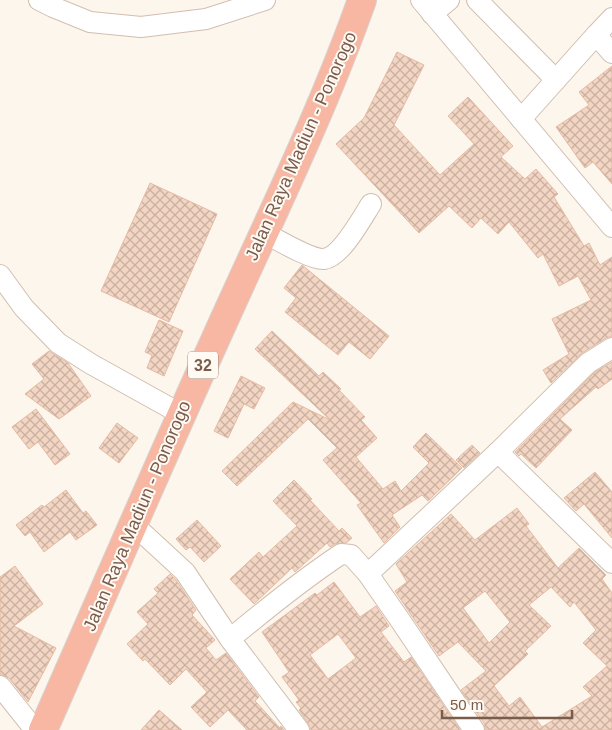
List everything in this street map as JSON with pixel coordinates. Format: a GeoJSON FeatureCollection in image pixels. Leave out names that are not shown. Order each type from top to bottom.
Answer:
{"type":"FeatureCollection","features":[{"type":"Feature","properties":{"kind":"highway","name":"Jalan Raya Madiun - Ponorogo"},"geometry":{"type":"LineString","coordinates":[[44,730],[181,414],[344,52],[362,0]]}},
{"type":"Feature","properties":{"kind":"street"},"geometry":{"type":"LineString","coordinates":[[39,0],[90,22],[141,26],[206,19],[265,0]]}},
{"type":"Feature","properties":{"kind":"street"},"geometry":{"type":"LineString","coordinates":[[449,0],[427,7],[612,226]]}},
{"type":"Feature","properties":{"kind":"street"},"geometry":{"type":"LineString","coordinates":[[477,0],[556,80]]}},
{"type":"Feature","properties":{"kind":"street"},"geometry":{"type":"LineString","coordinates":[[521,119],[612,18]]}},
{"type":"Feature","properties":{"kind":"street"},"geometry":{"type":"LineString","coordinates":[[596,35],[612,53]]}},
{"type":"Feature","properties":{"kind":"street"},"geometry":{"type":"LineString","coordinates":[[263,232],[306,254],[322,259],[330,258],[341,249],[371,204]]}},
{"type":"Feature","properties":{"kind":"street"},"geometry":{"type":"LineString","coordinates":[[0,275],[24,308],[58,344],[181,414]]}},
{"type":"Feature","properties":{"kind":"street"},"geometry":{"type":"LineString","coordinates":[[368,574],[498,452],[588,363],[612,348]]}},
{"type":"Feature","properties":{"kind":"street"},"geometry":{"type":"LineString","coordinates":[[498,452],[612,563]]}},
{"type":"Feature","properties":{"kind":"street"},"geometry":{"type":"LineString","coordinates":[[134,525],[185,572],[230,639],[299,730]]}},
{"type":"Feature","properties":{"kind":"street"},"geometry":{"type":"LineString","coordinates":[[230,639],[280,598],[340,554],[351,555],[368,574],[474,730]]}},
{"type":"Feature","properties":{"kind":"street"},"geometry":{"type":"LineString","coordinates":[[0,686],[35,730]]}},
{"type":"Feature","properties":{"kind":"building"},"geometry":{"type":"Polygon","coordinates":[[[397,52],[424,65],[394,125],[440,175],[474,144],[448,116],[468,97],[513,146],[501,157],[525,179],[536,169],[558,194],[554,197],[584,246],[589,243],[600,265],[612,257],[612,336],[582,353],[551,383],[543,370],[569,354],[552,319],[591,300],[578,276],[559,286],[543,254],[538,258],[509,222],[498,234],[481,218],[472,228],[449,206],[419,233],[336,144],[364,118],[397,52]]]}},
{"type":"Feature","properties":{"kind":"building"},"geometry":{"type":"Polygon","coordinates":[[[612,66],[612,184],[593,162],[585,168],[556,127],[589,105],[579,92],[612,66]]]}},
{"type":"Feature","properties":{"kind":"building"},"geometry":{"type":"Polygon","coordinates":[[[150,183],[217,214],[169,322],[101,291],[150,183]]]}},
{"type":"Feature","properties":{"kind":"building"},"geometry":{"type":"Polygon","coordinates":[[[302,265],[389,336],[370,359],[349,342],[338,355],[285,312],[296,298],[284,288],[302,265]]]}},
{"type":"Feature","properties":{"kind":"building"},"geometry":{"type":"Polygon","coordinates":[[[159,320],[183,331],[164,376],[147,368],[152,355],[145,352],[159,320]]]}},
{"type":"Feature","properties":{"kind":"building"},"geometry":{"type":"Polygon","coordinates":[[[272,331],[319,376],[323,372],[341,389],[339,390],[365,417],[361,420],[377,438],[356,457],[383,489],[395,481],[401,491],[429,463],[413,447],[426,433],[462,468],[428,501],[422,495],[392,515],[400,527],[384,543],[357,505],[361,503],[323,460],[337,448],[308,419],[237,486],[222,471],[293,402],[330,420],[255,349],[272,331]]]}},
{"type":"Feature","properties":{"kind":"building"},"geometry":{"type":"Polygon","coordinates":[[[49,351],[68,363],[91,396],[59,419],[25,394],[44,379],[32,364],[49,351]]]}},
{"type":"Feature","properties":{"kind":"building"},"geometry":{"type":"Polygon","coordinates":[[[612,362],[612,379],[598,389],[596,387],[560,419],[572,430],[536,468],[521,454],[519,456],[515,452],[595,372],[612,362]]]}},
{"type":"Feature","properties":{"kind":"building"},"geometry":{"type":"Polygon","coordinates":[[[241,376],[265,388],[254,409],[244,404],[228,438],[214,431],[241,376]]]}},
{"type":"Feature","properties":{"kind":"building"},"geometry":{"type":"Polygon","coordinates":[[[36,409],[70,454],[55,465],[38,442],[29,449],[12,427],[36,409]]]}},
{"type":"Feature","properties":{"kind":"building"},"geometry":{"type":"Polygon","coordinates":[[[117,423],[138,438],[119,463],[99,448],[117,423]]]}},
{"type":"Feature","properties":{"kind":"building"},"geometry":{"type":"Polygon","coordinates":[[[472,445],[480,453],[464,468],[456,460],[472,445]]]}},
{"type":"Feature","properties":{"kind":"building"},"geometry":{"type":"Polygon","coordinates":[[[595,472],[612,492],[612,538],[584,504],[576,511],[564,498],[595,472]]]}},
{"type":"Feature","properties":{"kind":"building"},"geometry":{"type":"Polygon","coordinates":[[[294,480],[339,531],[342,528],[352,538],[346,543],[335,544],[330,547],[327,543],[295,572],[292,568],[254,604],[230,579],[259,552],[263,557],[297,526],[273,501],[294,480]]]}},
{"type":"Feature","properties":{"kind":"building"},"geometry":{"type":"Polygon","coordinates":[[[66,490],[83,513],[86,511],[97,525],[76,540],[70,532],[44,552],[30,532],[25,536],[16,525],[66,490]]]}},
{"type":"Feature","properties":{"kind":"building"},"geometry":{"type":"Polygon","coordinates":[[[517,508],[529,524],[526,526],[558,568],[579,548],[606,575],[602,579],[612,593],[612,730],[486,730],[484,723],[461,690],[486,671],[458,642],[439,656],[395,591],[407,582],[396,564],[451,514],[475,540],[517,508]],[[551,587],[529,605],[551,626],[525,651],[528,654],[494,686],[509,706],[520,697],[542,727],[592,696],[583,687],[607,666],[583,643],[596,630],[574,602],[570,607],[551,587]],[[485,591],[463,608],[489,643],[510,622],[485,591]]]}},
{"type":"Feature","properties":{"kind":"building"},"geometry":{"type":"Polygon","coordinates":[[[197,520],[221,546],[204,562],[190,547],[186,550],[176,539],[197,520]]]}},
{"type":"Feature","properties":{"kind":"building"},"geometry":{"type":"Polygon","coordinates":[[[15,566],[43,604],[14,626],[56,648],[28,702],[9,678],[0,674],[0,577],[15,566]]]}},
{"type":"Feature","properties":{"kind":"building"},"geometry":{"type":"Polygon","coordinates":[[[170,574],[196,610],[192,615],[215,640],[206,648],[216,660],[226,653],[259,697],[255,701],[284,730],[247,730],[228,710],[210,727],[191,707],[207,692],[186,669],[170,685],[145,659],[143,661],[127,644],[148,624],[137,612],[158,593],[154,589],[170,574]]]}},
{"type":"Feature","properties":{"kind":"building"},"geometry":{"type":"Polygon","coordinates":[[[334,582],[360,617],[376,606],[389,626],[381,632],[404,662],[411,657],[460,730],[311,730],[299,710],[301,708],[296,702],[299,700],[282,677],[289,672],[262,632],[315,593],[317,595],[334,582]],[[338,634],[310,655],[328,679],[356,658],[338,634]]]}},
{"type":"Feature","properties":{"kind":"building"},"geometry":{"type":"Polygon","coordinates":[[[159,710],[182,730],[141,730],[159,710]]]}}]}
